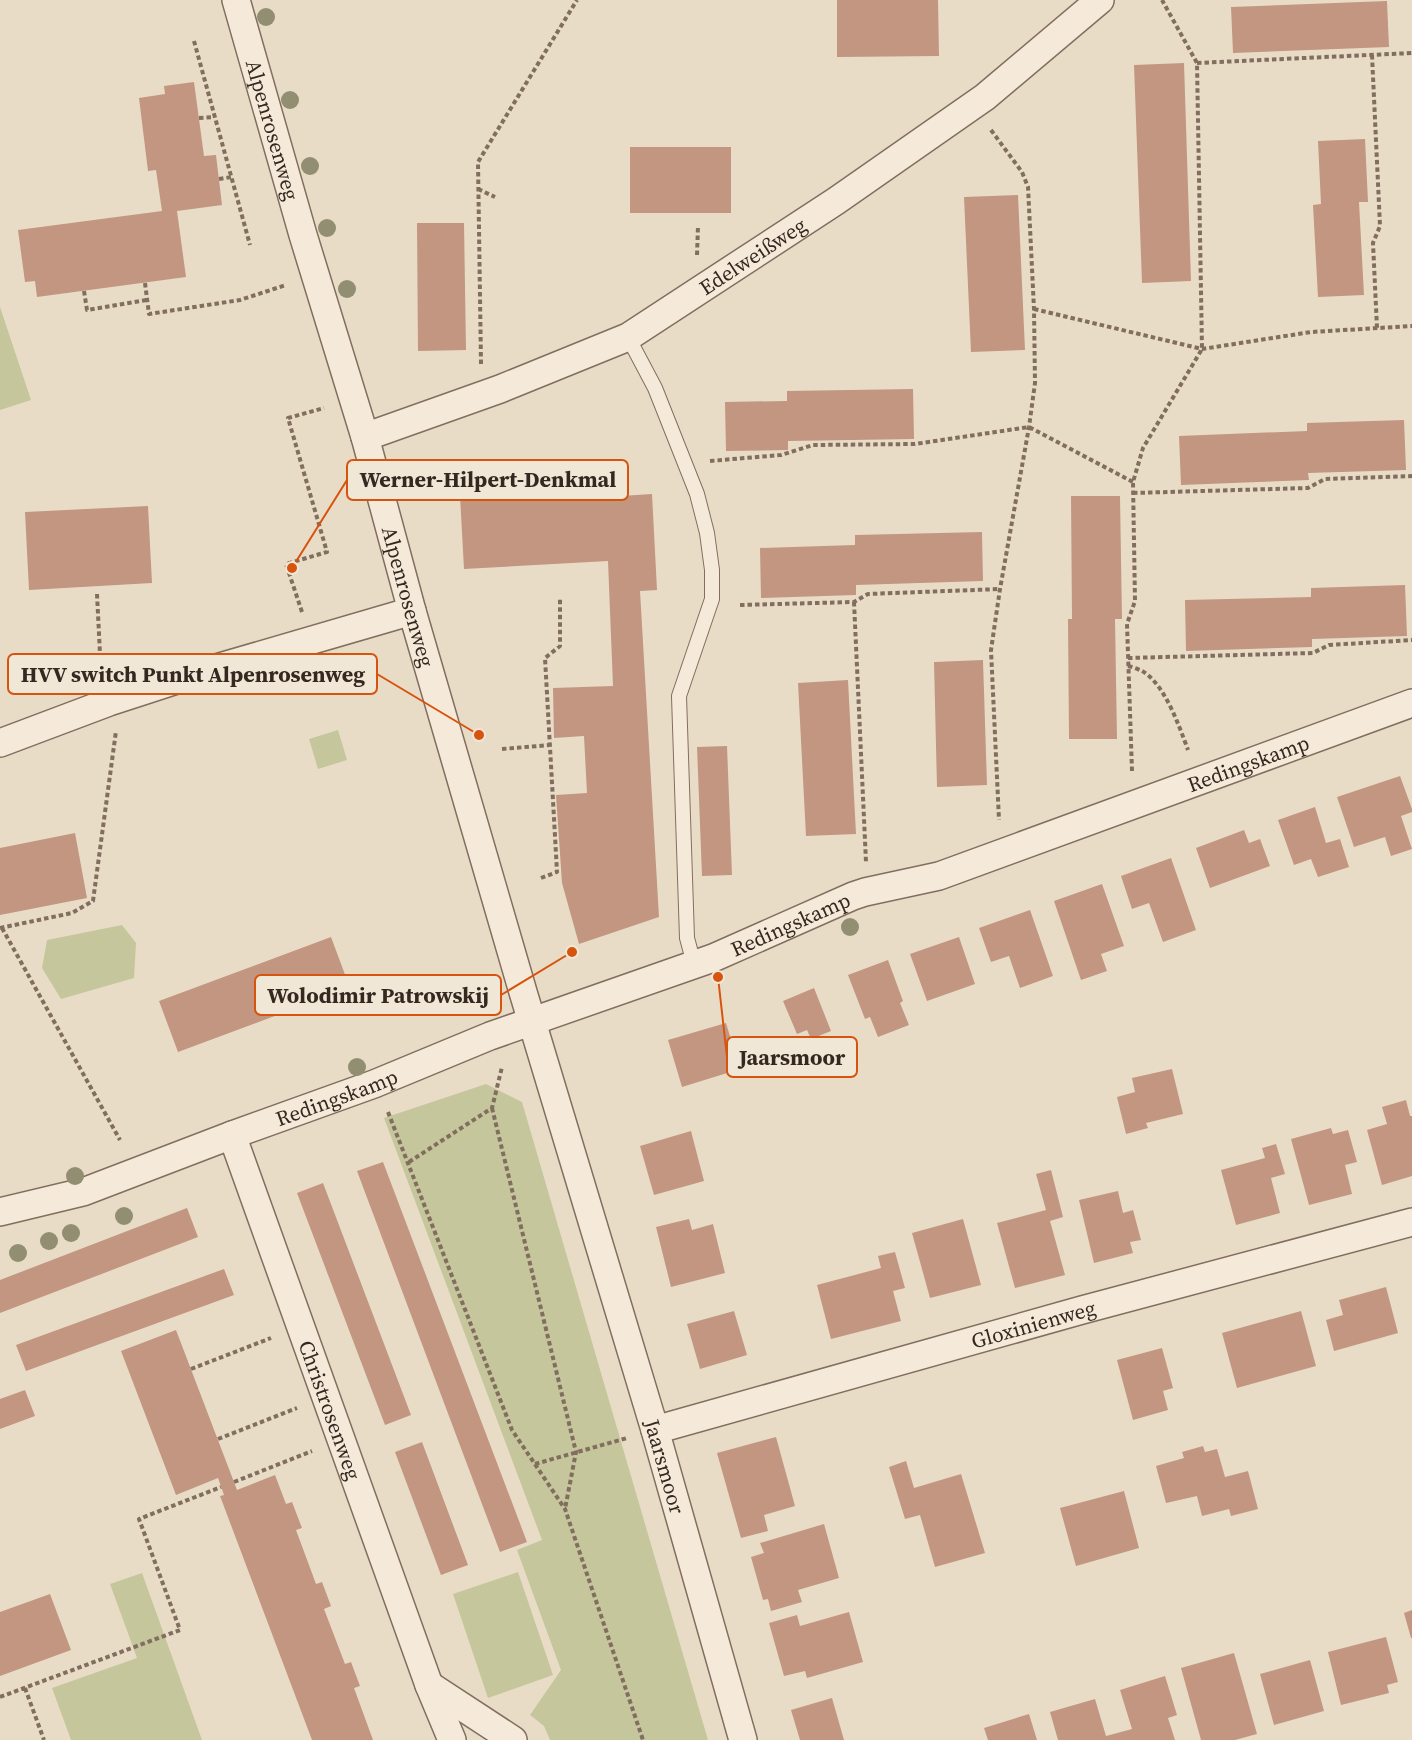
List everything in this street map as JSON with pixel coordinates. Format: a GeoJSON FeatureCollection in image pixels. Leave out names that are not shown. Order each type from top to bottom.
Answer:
{"type":"FeatureCollection","features":[{"type":"Feature","properties":{"kind":"street","name":"Alpenrosenweg"},"geometry":{"type":"LineString","coordinates":[[236,0],[303,236],[365,437],[412,611],[531,1021]]}},
{"type":"Feature","properties":{"kind":"street","name":"Edelweißweg"},"geometry":{"type":"LineString","coordinates":[[365,437],[500,389],[628,337],[836,201],[985,97],[1100,0]]}},
{"type":"Feature","properties":{"kind":"street"},"geometry":{"type":"LineString","coordinates":[[0,743],[109,702],[189,676],[412,611]]}},
{"type":"Feature","properties":{"kind":"street","name":"Redingskamp"},"geometry":{"type":"LineString","coordinates":[[0,1212],[83,1192],[374,1084],[490,1036],[694,964],[853,896],[939,876],[1412,703]]}},
{"type":"Feature","properties":{"kind":"street","name":"Jaarsmoor"},"geometry":{"type":"LineString","coordinates":[[531,1021],[655,1430],[743,1740]]}},
{"type":"Feature","properties":{"kind":"street","name":"Christrosenweg"},"geometry":{"type":"LineString","coordinates":[[232,1135],[429,1685],[452,1740]]}},
{"type":"Feature","properties":{"kind":"street","name":"Gloxinienweg"},"geometry":{"type":"LineString","coordinates":[[655,1430],[1082,1310],[1412,1222]]}},
{"type":"Feature","properties":{"kind":"street"},"geometry":{"type":"LineString","coordinates":[[429,1685],[513,1740]]}},
{"type":"Feature","properties":{"kind":"lane"},"geometry":{"type":"LineString","coordinates":[[628,337],[655,388],[697,494],[707,533],[712,570],[712,599],[680,696],[687,938],[694,964]]}},
{"type":"Feature","properties":{"kind":"path"},"geometry":{"type":"LineString","coordinates":[[482,374],[478,162],[577,0]]}},
{"type":"Feature","properties":{"kind":"path"},"geometry":{"type":"LineString","coordinates":[[1132,771],[1127,624],[1135,601],[1133,482],[1143,448],[1202,349],[1197,63],[1162,0]]}},
{"type":"Feature","properties":{"kind":"path"},"geometry":{"type":"LineString","coordinates":[[194,41],[250,245]]}},
{"type":"Feature","properties":{"kind":"path"},"geometry":{"type":"LineString","coordinates":[[1197,63],[1412,53]]}},
{"type":"Feature","properties":{"kind":"path"},"geometry":{"type":"LineString","coordinates":[[1372,55],[1380,226],[1373,243],[1377,328]]}},
{"type":"Feature","properties":{"kind":"path"},"geometry":{"type":"LineString","coordinates":[[199,118],[214,117]]}},
{"type":"Feature","properties":{"kind":"path"},"geometry":{"type":"LineString","coordinates":[[988,126],[1022,172],[1028,187],[1034,309],[1035,383],[991,650],[999,820]]}},
{"type":"Feature","properties":{"kind":"path"},"geometry":{"type":"LineString","coordinates":[[219,179],[231,177]]}},
{"type":"Feature","properties":{"kind":"path"},"geometry":{"type":"LineString","coordinates":[[478,189],[495,197]]}},
{"type":"Feature","properties":{"kind":"path"},"geometry":{"type":"LineString","coordinates":[[697,258],[698,226]]}},
{"type":"Feature","properties":{"kind":"path"},"geometry":{"type":"LineString","coordinates":[[145,283],[149,314],[240,300],[292,283]]}},
{"type":"Feature","properties":{"kind":"path"},"geometry":{"type":"LineString","coordinates":[[84,291],[87,310],[147,300]]}},
{"type":"Feature","properties":{"kind":"path"},"geometry":{"type":"LineString","coordinates":[[1034,309],[1202,349],[1311,332],[1412,326]]}},
{"type":"Feature","properties":{"kind":"path"},"geometry":{"type":"LineString","coordinates":[[302,615],[286,564],[327,552],[288,418],[329,406]]}},
{"type":"Feature","properties":{"kind":"path"},"geometry":{"type":"LineString","coordinates":[[705,461],[781,455],[813,445],[915,444],[1029,427],[1133,482]]}},
{"type":"Feature","properties":{"kind":"path"},"geometry":{"type":"LineString","coordinates":[[1133,493],[1308,488],[1325,479],[1412,476]]}},
{"type":"Feature","properties":{"kind":"path"},"geometry":{"type":"LineString","coordinates":[[740,605],[854,602],[868,594],[1000,589]]}},
{"type":"Feature","properties":{"kind":"path"},"geometry":{"type":"LineString","coordinates":[[97,594],[101,678]]}},
{"type":"Feature","properties":{"kind":"path"},"geometry":{"type":"LineString","coordinates":[[541,878],[557,873],[545,658],[560,646],[560,597]]}},
{"type":"Feature","properties":{"kind":"path"},"geometry":{"type":"LineString","coordinates":[[854,602],[866,871]]}},
{"type":"Feature","properties":{"kind":"path"},"geometry":{"type":"LineString","coordinates":[[1128,658],[1313,653],[1329,645],[1412,640]]}},
{"type":"Feature","properties":{"kind":"path"},"geometry":{"type":"LineString","coordinates":[[1128,666],[1148,675],[1160,689],[1188,750]]}},
{"type":"Feature","properties":{"kind":"path"},"geometry":{"type":"LineString","coordinates":[[117,724],[93,901],[72,913],[1,928],[120,1140]]}},
{"type":"Feature","properties":{"kind":"path"},"geometry":{"type":"LineString","coordinates":[[502,749],[550,746]]}},
{"type":"Feature","properties":{"kind":"path"},"geometry":{"type":"LineString","coordinates":[[502,1067],[492,1108],[576,1452],[565,1509]]}},
{"type":"Feature","properties":{"kind":"path"},"geometry":{"type":"LineString","coordinates":[[385,1103],[512,1430],[565,1509],[643,1740]]}},
{"type":"Feature","properties":{"kind":"path"},"geometry":{"type":"LineString","coordinates":[[409,1162],[492,1108]]}},
{"type":"Feature","properties":{"kind":"path"},"geometry":{"type":"LineString","coordinates":[[191,1369],[271,1338]]}},
{"type":"Feature","properties":{"kind":"path"},"geometry":{"type":"LineString","coordinates":[[218,1439],[297,1408]]}},
{"type":"Feature","properties":{"kind":"path"},"geometry":{"type":"LineString","coordinates":[[535,1464],[628,1437]]}},
{"type":"Feature","properties":{"kind":"path"},"geometry":{"type":"LineString","coordinates":[[234,1482],[312,1451]]}},
{"type":"Feature","properties":{"kind":"path"},"geometry":{"type":"LineString","coordinates":[[0,1697],[180,1630],[139,1519],[221,1487]]}},
{"type":"Feature","properties":{"kind":"path"},"geometry":{"type":"LineString","coordinates":[[25,1688],[44,1740]]}},
{"type":"Feature","properties":{"kind":"green space"},"geometry":{"type":"Polygon","coordinates":[[[0,307],[31,400],[0,410],[0,307]]]}},
{"type":"Feature","properties":{"kind":"green space"},"geometry":{"type":"Polygon","coordinates":[[[338,730],[347,760],[318,769],[309,739],[338,730]]]}},
{"type":"Feature","properties":{"kind":"green space"},"geometry":{"type":"Polygon","coordinates":[[[122,925],[136,943],[134,978],[61,999],[42,968],[47,940],[122,925]]]}},
{"type":"Feature","properties":{"kind":"green space"},"geometry":{"type":"Polygon","coordinates":[[[486,1084],[522,1102],[708,1740],[550,1740],[544,1726],[530,1715],[561,1670],[517,1550],[542,1540],[384,1118],[486,1084]]]}},
{"type":"Feature","properties":{"kind":"green space"},"geometry":{"type":"Polygon","coordinates":[[[518,1572],[553,1675],[488,1698],[453,1594],[518,1572]]]}},
{"type":"Feature","properties":{"kind":"green space"},"geometry":{"type":"Polygon","coordinates":[[[142,1573],[202,1740],[71,1740],[52,1688],[137,1658],[110,1584],[142,1573]]]}},
{"type":"Feature","properties":{"kind":"building"},"geometry":{"type":"Polygon","coordinates":[[[837,0],[938,0],[939,56],[837,57],[837,0]]]}},
{"type":"Feature","properties":{"kind":"building"},"geometry":{"type":"Polygon","coordinates":[[[1387,1],[1389,47],[1233,53],[1231,7],[1387,1]]]}},
{"type":"Feature","properties":{"kind":"building"},"geometry":{"type":"Polygon","coordinates":[[[1184,63],[1191,281],[1142,283],[1134,65],[1184,63]]]}},
{"type":"Feature","properties":{"kind":"building"},"geometry":{"type":"Polygon","coordinates":[[[194,82],[204,156],[216,155],[222,205],[177,211],[186,277],[37,297],[35,281],[25,282],[18,230],[162,211],[156,170],[148,171],[139,98],[165,94],[164,86],[194,82]]]}},
{"type":"Feature","properties":{"kind":"building"},"geometry":{"type":"Polygon","coordinates":[[[1365,139],[1368,202],[1359,202],[1364,295],[1318,297],[1313,205],[1321,204],[1318,141],[1365,139]]]}},
{"type":"Feature","properties":{"kind":"building"},"geometry":{"type":"Polygon","coordinates":[[[630,147],[731,147],[731,213],[630,213],[630,147]]]}},
{"type":"Feature","properties":{"kind":"building"},"geometry":{"type":"Polygon","coordinates":[[[1018,195],[1025,350],[971,352],[964,197],[1018,195]]]}},
{"type":"Feature","properties":{"kind":"building"},"geometry":{"type":"Polygon","coordinates":[[[417,223],[464,223],[466,350],[418,351],[417,223]]]}},
{"type":"Feature","properties":{"kind":"building"},"geometry":{"type":"Polygon","coordinates":[[[913,389],[914,439],[788,441],[788,450],[726,451],[725,402],[787,401],[787,391],[913,389]]]}},
{"type":"Feature","properties":{"kind":"building"},"geometry":{"type":"Polygon","coordinates":[[[1404,420],[1406,470],[1308,473],[1309,480],[1181,485],[1179,436],[1307,431],[1307,423],[1404,420]]]}},
{"type":"Feature","properties":{"kind":"building"},"geometry":{"type":"Polygon","coordinates":[[[604,488],[605,497],[652,494],[657,590],[640,591],[659,917],[579,944],[562,883],[556,795],[587,793],[584,736],[554,738],[553,688],[613,686],[608,561],[464,569],[460,496],[604,488]]]}},
{"type":"Feature","properties":{"kind":"building"},"geometry":{"type":"Polygon","coordinates":[[[1071,496],[1120,496],[1122,619],[1115,619],[1117,739],[1069,739],[1068,619],[1072,619],[1071,496]]]}},
{"type":"Feature","properties":{"kind":"building"},"geometry":{"type":"Polygon","coordinates":[[[148,506],[152,583],[29,590],[25,512],[148,506]]]}},
{"type":"Feature","properties":{"kind":"building"},"geometry":{"type":"Polygon","coordinates":[[[982,532],[983,581],[856,585],[856,595],[761,598],[760,548],[855,545],[855,535],[982,532]]]}},
{"type":"Feature","properties":{"kind":"building"},"geometry":{"type":"Polygon","coordinates":[[[1405,585],[1407,636],[1312,639],[1312,647],[1186,651],[1185,600],[1311,597],[1311,588],[1405,585]]]}},
{"type":"Feature","properties":{"kind":"building"},"geometry":{"type":"Polygon","coordinates":[[[983,660],[987,785],[937,787],[934,662],[983,660]]]}},
{"type":"Feature","properties":{"kind":"building"},"geometry":{"type":"Polygon","coordinates":[[[848,680],[856,834],[806,836],[798,683],[848,680]]]}},
{"type":"Feature","properties":{"kind":"building"},"geometry":{"type":"Polygon","coordinates":[[[727,746],[732,875],[702,876],[697,747],[727,746]]]}},
{"type":"Feature","properties":{"kind":"building"},"geometry":{"type":"Polygon","coordinates":[[[1400,776],[1412,809],[1412,812],[1401,816],[1412,849],[1391,856],[1385,837],[1354,847],[1337,797],[1400,776]]]}},
{"type":"Feature","properties":{"kind":"building"},"geometry":{"type":"Polygon","coordinates":[[[1315,807],[1326,843],[1340,839],[1349,867],[1318,877],[1311,859],[1294,865],[1278,820],[1315,807]]]}},
{"type":"Feature","properties":{"kind":"building"},"geometry":{"type":"Polygon","coordinates":[[[1244,830],[1249,843],[1260,839],[1270,866],[1210,888],[1196,848],[1244,830]]]}},
{"type":"Feature","properties":{"kind":"building"},"geometry":{"type":"Polygon","coordinates":[[[75,833],[87,898],[0,915],[0,848],[75,833]]]}},
{"type":"Feature","properties":{"kind":"building"},"geometry":{"type":"Polygon","coordinates":[[[1171,858],[1196,930],[1163,942],[1149,903],[1132,909],[1121,876],[1171,858]]]}},
{"type":"Feature","properties":{"kind":"building"},"geometry":{"type":"Polygon","coordinates":[[[1102,884],[1124,946],[1101,954],[1107,971],[1081,980],[1054,901],[1102,884]]]}},
{"type":"Feature","properties":{"kind":"building"},"geometry":{"type":"Polygon","coordinates":[[[1030,910],[1053,976],[1020,988],[1009,956],[991,962],[979,928],[1030,910]]]}},
{"type":"Feature","properties":{"kind":"building"},"geometry":{"type":"Polygon","coordinates":[[[331,937],[350,988],[178,1052],[159,1001],[331,937]]]}},
{"type":"Feature","properties":{"kind":"building"},"geometry":{"type":"Polygon","coordinates":[[[959,937],[975,984],[927,1001],[910,954],[959,937]]]}},
{"type":"Feature","properties":{"kind":"building"},"geometry":{"type":"Polygon","coordinates":[[[888,960],[903,1001],[900,1003],[909,1025],[878,1037],[870,1017],[865,1019],[848,975],[888,960]]]}},
{"type":"Feature","properties":{"kind":"building"},"geometry":{"type":"Polygon","coordinates":[[[814,988],[831,1031],[811,1039],[807,1030],[797,1034],[783,1001],[814,988]]]}},
{"type":"Feature","properties":{"kind":"building"},"geometry":{"type":"Polygon","coordinates":[[[726,1023],[740,1069],[682,1087],[668,1040],[726,1023]]]}},
{"type":"Feature","properties":{"kind":"building"},"geometry":{"type":"Polygon","coordinates":[[[1172,1069],[1183,1114],[1146,1123],[1148,1128],[1126,1134],[1117,1097],[1135,1092],[1132,1078],[1172,1069]]]}},
{"type":"Feature","properties":{"kind":"building"},"geometry":{"type":"Polygon","coordinates":[[[1406,1100],[1410,1116],[1412,1116],[1412,1176],[1382,1185],[1367,1130],[1387,1124],[1382,1107],[1406,1100]]]}},
{"type":"Feature","properties":{"kind":"building"},"geometry":{"type":"Polygon","coordinates":[[[1331,1128],[1333,1134],[1348,1130],[1357,1162],[1345,1165],[1352,1194],[1309,1205],[1291,1139],[1331,1128]]]}},
{"type":"Feature","properties":{"kind":"building"},"geometry":{"type":"Polygon","coordinates":[[[691,1131],[704,1181],[654,1195],[640,1146],[691,1131]]]}},
{"type":"Feature","properties":{"kind":"building"},"geometry":{"type":"Polygon","coordinates":[[[1276,1144],[1285,1174],[1271,1178],[1280,1213],[1236,1225],[1221,1170],[1265,1158],[1262,1148],[1276,1144]]]}},
{"type":"Feature","properties":{"kind":"building"},"geometry":{"type":"Polygon","coordinates":[[[383,1162],[527,1542],[500,1552],[357,1171],[383,1162]]]}},
{"type":"Feature","properties":{"kind":"building"},"geometry":{"type":"Polygon","coordinates":[[[1051,1170],[1063,1217],[1050,1221],[1065,1275],[1015,1288],[997,1223],[1046,1210],[1036,1174],[1051,1170]]]}},
{"type":"Feature","properties":{"kind":"building"},"geometry":{"type":"Polygon","coordinates":[[[323,1183],[411,1415],[385,1425],[297,1193],[323,1183]]]}},
{"type":"Feature","properties":{"kind":"building"},"geometry":{"type":"Polygon","coordinates":[[[1118,1191],[1123,1213],[1133,1210],[1141,1240],[1130,1242],[1133,1253],[1094,1263],[1079,1200],[1118,1191]]]}},
{"type":"Feature","properties":{"kind":"building"},"geometry":{"type":"Polygon","coordinates":[[[187,1208],[198,1237],[0,1313],[0,1280],[187,1208]]]}},
{"type":"Feature","properties":{"kind":"building"},"geometry":{"type":"Polygon","coordinates":[[[689,1219],[692,1230],[713,1224],[725,1273],[671,1287],[656,1227],[689,1219]]]}},
{"type":"Feature","properties":{"kind":"building"},"geometry":{"type":"Polygon","coordinates":[[[963,1219],[981,1285],[930,1298],[912,1233],[963,1219]]]}},
{"type":"Feature","properties":{"kind":"building"},"geometry":{"type":"Polygon","coordinates":[[[895,1252],[905,1288],[893,1291],[901,1321],[831,1339],[817,1285],[881,1268],[878,1256],[895,1252]]]}},
{"type":"Feature","properties":{"kind":"building"},"geometry":{"type":"Polygon","coordinates":[[[224,1269],[234,1295],[26,1371],[16,1345],[224,1269]]]}},
{"type":"Feature","properties":{"kind":"building"},"geometry":{"type":"Polygon","coordinates":[[[1386,1287],[1398,1333],[1334,1351],[1326,1320],[1343,1315],[1339,1300],[1386,1287]]]}},
{"type":"Feature","properties":{"kind":"building"},"geometry":{"type":"Polygon","coordinates":[[[734,1311],[747,1355],[700,1369],[687,1324],[734,1311]]]}},
{"type":"Feature","properties":{"kind":"building"},"geometry":{"type":"Polygon","coordinates":[[[1301,1311],[1316,1366],[1237,1388],[1222,1333],[1301,1311]]]}},
{"type":"Feature","properties":{"kind":"building"},"geometry":{"type":"Polygon","coordinates":[[[176,1330],[237,1490],[275,1475],[286,1504],[292,1502],[302,1528],[296,1530],[316,1584],[322,1582],[331,1606],[324,1609],[345,1664],[351,1662],[360,1686],[354,1688],[373,1740],[312,1740],[220,1496],[224,1495],[218,1478],[176,1495],[121,1351],[176,1330]]]}},
{"type":"Feature","properties":{"kind":"building"},"geometry":{"type":"Polygon","coordinates":[[[1162,1348],[1173,1388],[1163,1391],[1168,1410],[1133,1420],[1117,1360],[1162,1348]]]}},
{"type":"Feature","properties":{"kind":"building"},"geometry":{"type":"Polygon","coordinates":[[[25,1390],[35,1416],[0,1429],[0,1399],[25,1390]]]}},
{"type":"Feature","properties":{"kind":"building"},"geometry":{"type":"Polygon","coordinates":[[[776,1437],[795,1506],[764,1515],[768,1531],[741,1538],[717,1453],[776,1437]]]}},
{"type":"Feature","properties":{"kind":"building"},"geometry":{"type":"Polygon","coordinates":[[[422,1442],[468,1565],[441,1575],[395,1452],[422,1442]]]}},
{"type":"Feature","properties":{"kind":"building"},"geometry":{"type":"Polygon","coordinates":[[[1203,1446],[1205,1452],[1217,1449],[1225,1477],[1248,1471],[1258,1509],[1231,1516],[1229,1509],[1202,1516],[1197,1496],[1166,1503],[1156,1466],[1184,1458],[1182,1452],[1203,1446]]]}},
{"type":"Feature","properties":{"kind":"building"},"geometry":{"type":"Polygon","coordinates":[[[906,1461],[914,1488],[961,1474],[985,1553],[935,1567],[920,1515],[905,1519],[889,1467],[906,1461]]]}},
{"type":"Feature","properties":{"kind":"building"},"geometry":{"type":"Polygon","coordinates":[[[1124,1491],[1139,1548],[1076,1566],[1060,1508],[1124,1491]]]}},
{"type":"Feature","properties":{"kind":"building"},"geometry":{"type":"Polygon","coordinates":[[[824,1524],[839,1578],[798,1590],[802,1602],[771,1611],[768,1599],[763,1600],[751,1557],[764,1553],[760,1543],[824,1524]]]}},
{"type":"Feature","properties":{"kind":"building"},"geometry":{"type":"Polygon","coordinates":[[[50,1594],[71,1650],[0,1676],[0,1612],[50,1594]]]}},
{"type":"Feature","properties":{"kind":"building"},"geometry":{"type":"Polygon","coordinates":[[[1412,1610],[1412,1638],[1411,1638],[1404,1613],[1412,1610]]]}},
{"type":"Feature","properties":{"kind":"building"},"geometry":{"type":"Polygon","coordinates":[[[849,1612],[863,1662],[807,1678],[805,1671],[784,1676],[769,1623],[797,1615],[800,1626],[849,1612]]]}},
{"type":"Feature","properties":{"kind":"building"},"geometry":{"type":"Polygon","coordinates":[[[1386,1637],[1398,1682],[1387,1685],[1389,1693],[1341,1705],[1328,1652],[1386,1637]]]}},
{"type":"Feature","properties":{"kind":"building"},"geometry":{"type":"Polygon","coordinates":[[[1234,1653],[1257,1734],[1235,1740],[1201,1740],[1181,1668],[1234,1653]]]}},
{"type":"Feature","properties":{"kind":"building"},"geometry":{"type":"Polygon","coordinates":[[[1310,1660],[1324,1711],[1274,1725],[1260,1674],[1310,1660]]]}},
{"type":"Feature","properties":{"kind":"building"},"geometry":{"type":"Polygon","coordinates":[[[1165,1676],[1177,1715],[1168,1718],[1175,1740],[1058,1740],[1050,1712],[1095,1699],[1106,1736],[1132,1729],[1120,1690],[1165,1676]]]}},
{"type":"Feature","properties":{"kind":"building"},"geometry":{"type":"Polygon","coordinates":[[[832,1698],[844,1740],[800,1740],[791,1710],[832,1698]]]}},
{"type":"Feature","properties":{"kind":"building"},"geometry":{"type":"Polygon","coordinates":[[[1029,1714],[1037,1740],[988,1740],[984,1728],[1029,1714]]]}},
{"type":"Feature","properties":{"kind":"place","name":"Werner-Hilpert-Denkmal"},"geometry":{"type":"Point","coordinates":[292,568]}},
{"type":"Feature","properties":{"kind":"place","name":"HVV switch Punkt Alpenrosenweg"},"geometry":{"type":"Point","coordinates":[479,735]}},
{"type":"Feature","properties":{"kind":"place","name":"Wolodimir Patrowskij"},"geometry":{"type":"Point","coordinates":[572,952]}},
{"type":"Feature","properties":{"kind":"place","name":"Jaarsmoor"},"geometry":{"type":"Point","coordinates":[718,977]}}]}
